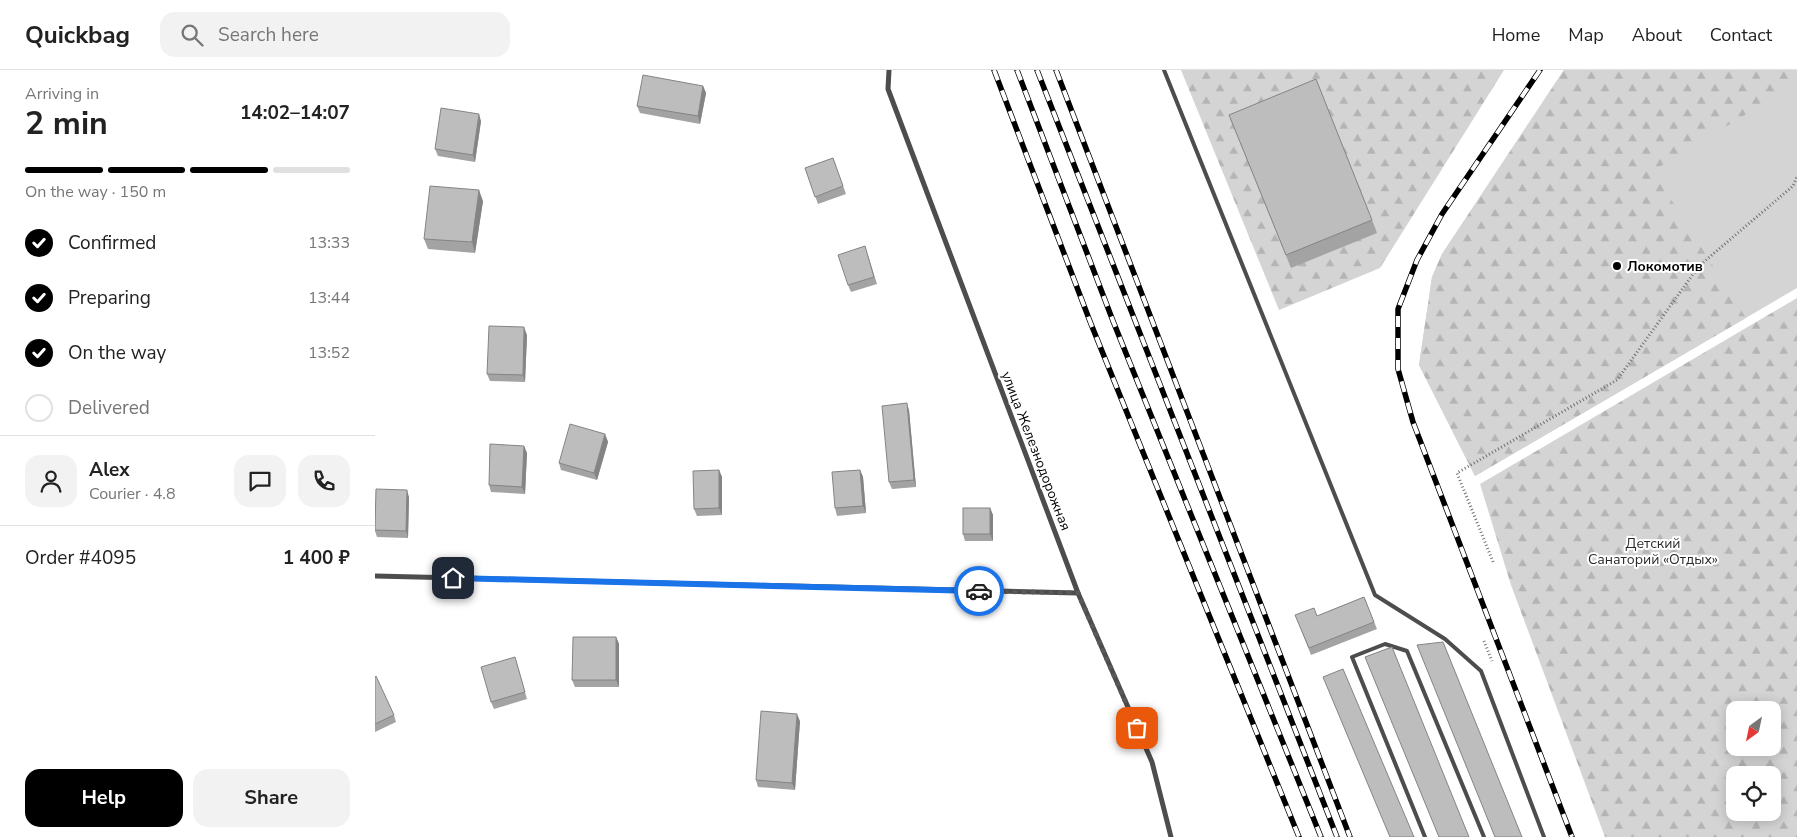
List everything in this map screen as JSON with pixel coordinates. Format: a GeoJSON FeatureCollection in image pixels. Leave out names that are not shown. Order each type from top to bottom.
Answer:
{"type":"FeatureCollection","features":[{"type":"Feature","properties":{"kind":"street","name":"улица Железнодорожная"},"geometry":{"type":"LineString","coordinates":[[889,70],[887,89],[1078,593],[1152,762],[1171,837]]}},
{"type":"Feature","properties":{"kind":"street"},"geometry":{"type":"LineString","coordinates":[[375,576],[1078,593]]}},
{"type":"Feature","properties":{"kind":"lane"},"geometry":{"type":"LineString","coordinates":[[1164,70],[1375,595],[1445,638],[1481,671],[1544,837]]}},
{"type":"Feature","properties":{"kind":"lane"},"geometry":{"type":"LineString","coordinates":[[1425,837],[1352,658],[1385,644],[1407,651],[1484,837]]}},
{"type":"Feature","properties":{"kind":"path"},"geometry":{"type":"LineString","coordinates":[[1493,562],[1457,473],[1617,380],[1699,266],[1793,186],[1797,177]]}},
{"type":"Feature","properties":{"kind":"green space"},"geometry":{"type":"Polygon","coordinates":[[[1181,70],[1504,70],[1380,268],[1279,310],[1181,70]]]}},
{"type":"Feature","properties":{"kind":"green space","name":"Локомотив"},"geometry":{"type":"Polygon","coordinates":[[[1564,70],[1797,70],[1797,288],[1475,476],[1419,365],[1432,277],[1442,254],[1564,70]]]}},
{"type":"Feature","properties":{"kind":"green space","name":"Локомотив"},"geometry":{"type":"Polygon","coordinates":[[[1564,70],[1797,70],[1797,83],[1653,171],[1746,318],[1475,476],[1419,365],[1432,277],[1442,254],[1564,70]]]}},
{"type":"Feature","properties":{"kind":"green space","name":"Детский Санаторий «Отдых»"},"geometry":{"type":"Polygon","coordinates":[[[1797,298],[1797,837],[1605,837],[1511,585],[1480,484],[1797,298]]]}},
{"type":"Feature","properties":{"kind":"building"},"geometry":{"type":"Polygon","coordinates":[[[643,75],[703,86],[698,116],[637,106],[643,75]]]}},
{"type":"Feature","properties":{"kind":"building"},"geometry":{"type":"Polygon","coordinates":[[[1316,79],[1372,220],[1286,255],[1229,115],[1316,79]]]}},
{"type":"Feature","properties":{"kind":"building"},"geometry":{"type":"Polygon","coordinates":[[[441,108],[479,114],[473,155],[435,149],[441,108]]]}},
{"type":"Feature","properties":{"kind":"building"},"geometry":{"type":"Polygon","coordinates":[[[833,158],[843,186],[815,197],[805,168],[833,158]]]}},
{"type":"Feature","properties":{"kind":"building"},"geometry":{"type":"Polygon","coordinates":[[[430,186],[479,190],[472,242],[424,239],[430,186]]]}},
{"type":"Feature","properties":{"kind":"building"},"geometry":{"type":"Polygon","coordinates":[[[865,246],[874,277],[848,285],[838,255],[865,246]]]}},
{"type":"Feature","properties":{"kind":"building"},"geometry":{"type":"Polygon","coordinates":[[[489,326],[524,327],[523,375],[487,374],[489,326]]]}},
{"type":"Feature","properties":{"kind":"building"},"geometry":{"type":"Polygon","coordinates":[[[907,403],[914,480],[889,482],[882,406],[907,403]]]}},
{"type":"Feature","properties":{"kind":"building"},"geometry":{"type":"Polygon","coordinates":[[[570,424],[605,434],[594,473],[559,463],[570,424]]]}},
{"type":"Feature","properties":{"kind":"building"},"geometry":{"type":"Polygon","coordinates":[[[490,444],[524,446],[522,487],[489,485],[490,444]]]}},
{"type":"Feature","properties":{"kind":"building"},"geometry":{"type":"Polygon","coordinates":[[[719,470],[719,508],[694,509],[693,471],[719,470]]]}},
{"type":"Feature","properties":{"kind":"building"},"geometry":{"type":"Polygon","coordinates":[[[860,470],[863,506],[835,508],[832,472],[860,470]]]}},
{"type":"Feature","properties":{"kind":"building"},"geometry":{"type":"Polygon","coordinates":[[[376,489],[407,490],[406,531],[375,530],[376,489]]]}},
{"type":"Feature","properties":{"kind":"building"},"geometry":{"type":"Polygon","coordinates":[[[963,508],[990,508],[990,534],[963,534],[963,508]]]}},
{"type":"Feature","properties":{"kind":"building"},"geometry":{"type":"Polygon","coordinates":[[[1364,597],[1374,622],[1309,648],[1295,615],[1314,608],[1317,616],[1364,597]]]}},
{"type":"Feature","properties":{"kind":"building"},"geometry":{"type":"Polygon","coordinates":[[[573,637],[616,637],[616,680],[572,680],[573,637]]]}},
{"type":"Feature","properties":{"kind":"building"},"geometry":{"type":"Polygon","coordinates":[[[1443,642],[1522,837],[1495,837],[1417,645],[1443,642]]]}},
{"type":"Feature","properties":{"kind":"building"},"geometry":{"type":"Polygon","coordinates":[[[1392,647],[1469,837],[1439,837],[1365,657],[1392,647]]]}},
{"type":"Feature","properties":{"kind":"building"},"geometry":{"type":"Polygon","coordinates":[[[515,657],[525,692],[491,702],[481,667],[515,657]]]}},
{"type":"Feature","properties":{"kind":"building"},"geometry":{"type":"Polygon","coordinates":[[[1343,669],[1414,837],[1390,837],[1323,677],[1343,669]]]}},
{"type":"Feature","properties":{"kind":"building"},"geometry":{"type":"Polygon","coordinates":[[[375,677],[394,715],[375,724],[375,677]]]}},
{"type":"Feature","properties":{"kind":"building"},"geometry":{"type":"Polygon","coordinates":[[[761,711],[797,714],[792,783],[756,780],[761,711]]]}},
{"type":"Feature","properties":{"kind":"railway"},"geometry":{"type":"LineString","coordinates":[[994,70],[1091,324],[1299,837]]}},
{"type":"Feature","properties":{"kind":"railway"},"geometry":{"type":"LineString","coordinates":[[1017,70],[1113,321],[1321,837]]}},
{"type":"Feature","properties":{"kind":"railway"},"geometry":{"type":"LineString","coordinates":[[1037,70],[1337,837]]}},
{"type":"Feature","properties":{"kind":"railway"},"geometry":{"type":"LineString","coordinates":[[1056,70],[1350,837]]}},
{"type":"Feature","properties":{"kind":"railway"},"geometry":{"type":"LineString","coordinates":[[1540,70],[1442,214],[1417,260],[1398,309],[1398,369],[1413,422],[1572,837]]}},
{"type":"Feature","properties":{"kind":"way so far"},"geometry":{"type":"LineString","coordinates":[[979,591],[1078,593],[1137,728]]}},
{"type":"Feature","properties":{"kind":"place","name":"Локомотив"},"geometry":{"type":"Point","coordinates":[1617,266]}},
{"type":"Feature","properties":{"kind":"route"},"geometry":{"type":"LineString","coordinates":[[453,578],[979,591]]}}]}
